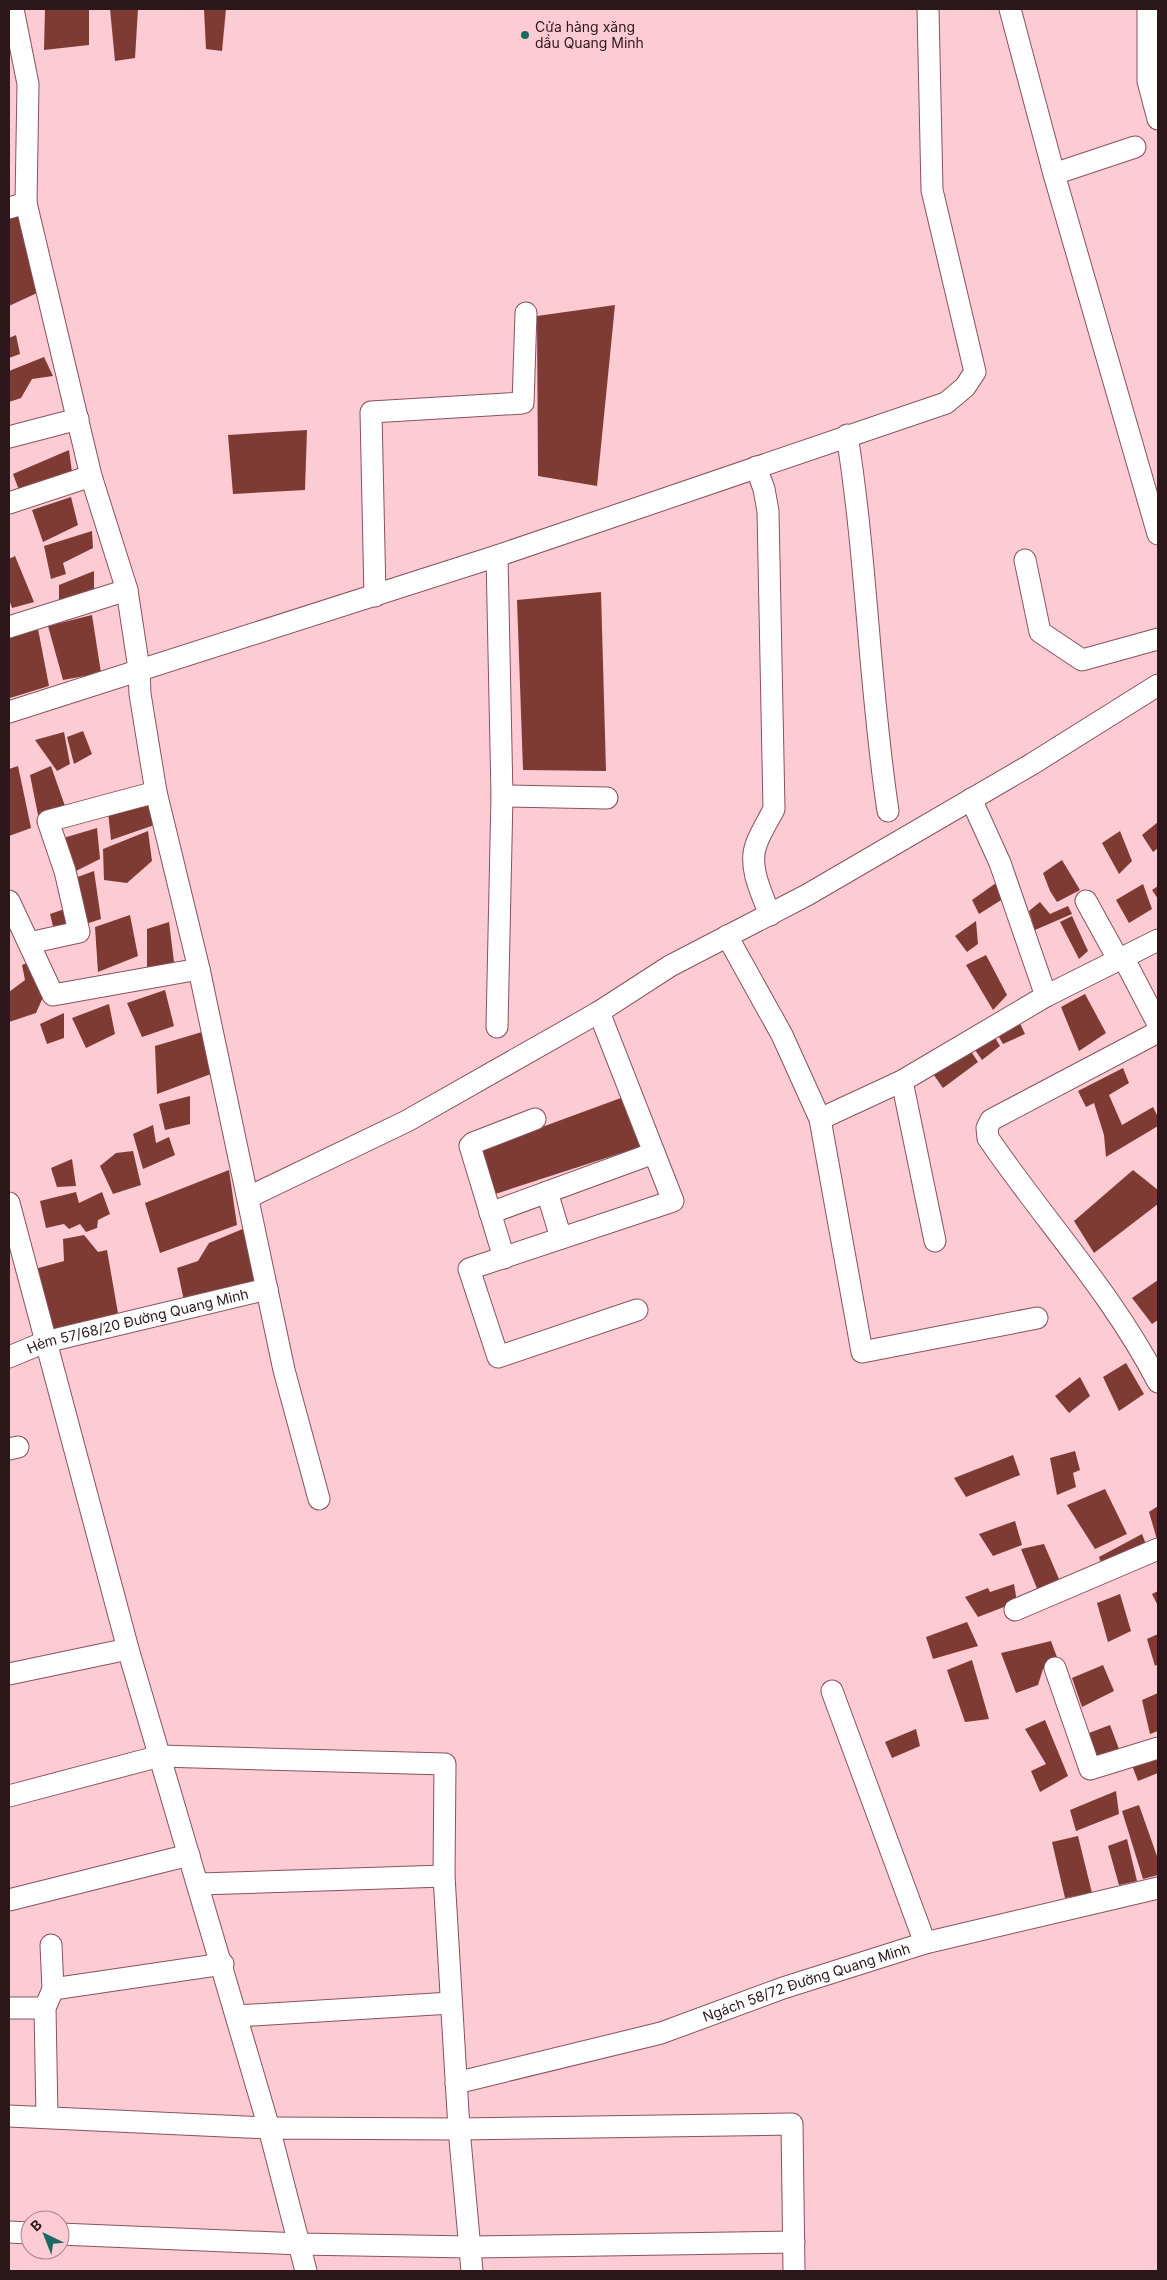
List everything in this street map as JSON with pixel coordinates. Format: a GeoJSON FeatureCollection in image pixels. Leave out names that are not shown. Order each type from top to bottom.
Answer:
{"type":"FeatureCollection","features":[{"type":"Feature","properties":{"kind":"street"},"geometry":{"type":"LineString","coordinates":[[13,9],[28,84],[18,206],[78,419],[91,476],[127,590],[139,668],[140,694],[156,792],[199,969],[249,1196],[284,1370],[319,1499]]}},
{"type":"Feature","properties":{"kind":"street"},"geometry":{"type":"LineString","coordinates":[[9,712],[139,668],[375,596],[497,556],[946,403],[965,387],[975,372],[932,190],[928,9]]}},
{"type":"Feature","properties":{"kind":"street"},"geometry":{"type":"LineString","coordinates":[[1010,9],[1054,174],[1158,534]]}},
{"type":"Feature","properties":{"kind":"street"},"geometry":{"type":"LineString","coordinates":[[1151,21],[1148,81],[1158,119]]}},
{"type":"Feature","properties":{"kind":"street"},"geometry":{"type":"LineString","coordinates":[[1054,174],[1135,147]]}},
{"type":"Feature","properties":{"kind":"street"},"geometry":{"type":"LineString","coordinates":[[375,596],[370,412],[523,403],[526,313]]}},
{"type":"Feature","properties":{"kind":"street"},"geometry":{"type":"LineString","coordinates":[[9,437],[78,419]]}},
{"type":"Feature","properties":{"kind":"street"},"geometry":{"type":"LineString","coordinates":[[848,435],[860,520],[877,735],[888,811]]}},
{"type":"Feature","properties":{"kind":"street"},"geometry":{"type":"LineString","coordinates":[[756,467],[764,489],[768,511],[774,810],[756,845],[753,859],[757,882],[770,915]]}},
{"type":"Feature","properties":{"kind":"street"},"geometry":{"type":"LineString","coordinates":[[9,503],[91,476]]}},
{"type":"Feature","properties":{"kind":"street"},"geometry":{"type":"LineString","coordinates":[[497,556],[502,796],[497,1027]]}},
{"type":"Feature","properties":{"kind":"street"},"geometry":{"type":"LineString","coordinates":[[1025,560],[1040,632],[1082,660],[1158,639]]}},
{"type":"Feature","properties":{"kind":"street"},"geometry":{"type":"LineString","coordinates":[[9,627],[127,590]]}},
{"type":"Feature","properties":{"kind":"street"},"geometry":{"type":"LineString","coordinates":[[249,1196],[408,1121],[599,1012],[670,966],[807,895],[971,799],[1158,685]]}},
{"type":"Feature","properties":{"kind":"street"},"geometry":{"type":"LineString","coordinates":[[29,943],[79,932],[65,871],[48,821],[156,792]]}},
{"type":"Feature","properties":{"kind":"street"},"geometry":{"type":"LineString","coordinates":[[502,796],[606,798]]}},
{"type":"Feature","properties":{"kind":"street"},"geometry":{"type":"LineString","coordinates":[[971,799],[1000,863],[1046,996]]}},
{"type":"Feature","properties":{"kind":"street"},"geometry":{"type":"LineString","coordinates":[[1086,902],[1121,958],[1158,1024]]}},
{"type":"Feature","properties":{"kind":"street"},"geometry":{"type":"LineString","coordinates":[[11,913],[29,943],[53,995],[199,969]]}},
{"type":"Feature","properties":{"kind":"street"},"geometry":{"type":"LineString","coordinates":[[727,936],[782,1035],[820,1119],[862,1352],[1037,1318]]}},
{"type":"Feature","properties":{"kind":"street"},"geometry":{"type":"LineString","coordinates":[[820,1119],[902,1081],[1046,996],[1158,940]]}},
{"type":"Feature","properties":{"kind":"street"},"geometry":{"type":"LineString","coordinates":[[599,1012],[673,1200],[469,1269],[498,1357],[637,1310]]}},
{"type":"Feature","properties":{"kind":"street"},"geometry":{"type":"LineString","coordinates":[[1158,1032],[991,1120],[987,1128],[988,1138],[1079,1258],[1145,1357],[1158,1382]]}},
{"type":"Feature","properties":{"kind":"street"},"geometry":{"type":"LineString","coordinates":[[902,1081],[935,1241]]}},
{"type":"Feature","properties":{"kind":"street"},"geometry":{"type":"LineString","coordinates":[[504,1258],[471,1145],[535,1119]]}},
{"type":"Feature","properties":{"kind":"street"},"geometry":{"type":"LineString","coordinates":[[490,1212],[654,1153]]}},
{"type":"Feature","properties":{"kind":"street"},"geometry":{"type":"LineString","coordinates":[[547,1192],[562,1238]]}},
{"type":"Feature","properties":{"kind":"street"},"geometry":{"type":"LineString","coordinates":[[9,1202],[128,1649],[223,1964],[270,2128],[306,2271]]}},
{"type":"Feature","properties":{"kind":"street","name":"Hẻm 57/68/20 Đường Quang Minh"},"geometry":{"type":"LineString","coordinates":[[9,1357],[45,1342],[267,1289]]}},
{"type":"Feature","properties":{"kind":"street"},"geometry":{"type":"LineString","coordinates":[[1015,1610],[1158,1549]]}},
{"type":"Feature","properties":{"kind":"street"},"geometry":{"type":"LineString","coordinates":[[9,1674],[128,1649]]}},
{"type":"Feature","properties":{"kind":"street"},"geometry":{"type":"LineString","coordinates":[[1055,1668],[1090,1769],[1158,1748]]}},
{"type":"Feature","properties":{"kind":"street"},"geometry":{"type":"LineString","coordinates":[[832,1691],[925,1943]]}},
{"type":"Feature","properties":{"kind":"street"},"geometry":{"type":"LineString","coordinates":[[9,1796],[160,1756],[446,1764],[444,1876],[459,2128],[472,2271]]}},
{"type":"Feature","properties":{"kind":"street"},"geometry":{"type":"LineString","coordinates":[[9,1900],[189,1855]]}},
{"type":"Feature","properties":{"kind":"street"},"geometry":{"type":"LineString","coordinates":[[199,1884],[444,1876]]}},
{"type":"Feature","properties":{"kind":"street","name":"Ngách 58/72 Đường Quang Minh"},"geometry":{"type":"LineString","coordinates":[[456,2083],[661,2033],[783,1988],[925,1943],[1158,1888]]}},
{"type":"Feature","properties":{"kind":"street"},"geometry":{"type":"LineString","coordinates":[[47,2116],[51,1945]]}},
{"type":"Feature","properties":{"kind":"street"},"geometry":{"type":"LineString","coordinates":[[9,2008],[223,1964]]}},
{"type":"Feature","properties":{"kind":"street"},"geometry":{"type":"LineString","coordinates":[[237,2016],[451,2003]]}},
{"type":"Feature","properties":{"kind":"street"},"geometry":{"type":"LineString","coordinates":[[9,2116],[47,2116],[270,2128],[792,2124],[794,2271]]}},
{"type":"Feature","properties":{"kind":"street"},"geometry":{"type":"LineString","coordinates":[[70,2234],[300,2244],[470,2247],[794,2242]]}},
{"type":"Feature","properties":{"kind":"building"},"geometry":{"type":"Polygon","coordinates":[[[45,9],[89,9],[89,45],[44,50],[45,9]]]}},
{"type":"Feature","properties":{"kind":"building"},"geometry":{"type":"Polygon","coordinates":[[[110,9],[138,9],[135,58],[115,61],[110,9]]]}},
{"type":"Feature","properties":{"kind":"building"},"geometry":{"type":"Polygon","coordinates":[[[204,9],[226,9],[222,51],[206,49],[204,9]]]}},
{"type":"Feature","properties":{"kind":"building"},"geometry":{"type":"Polygon","coordinates":[[[18,216],[37,293],[9,306],[9,218],[18,216]]]}},
{"type":"Feature","properties":{"kind":"building"},"geometry":{"type":"Polygon","coordinates":[[[615,305],[597,486],[538,476],[537,316],[615,305]]]}},
{"type":"Feature","properties":{"kind":"building"},"geometry":{"type":"Polygon","coordinates":[[[16,335],[20,354],[9,358],[9,338],[16,335]]]}},
{"type":"Feature","properties":{"kind":"building"},"geometry":{"type":"Polygon","coordinates":[[[44,357],[53,376],[32,379],[21,398],[9,402],[9,371],[44,357]]]}},
{"type":"Feature","properties":{"kind":"building"},"geometry":{"type":"Polygon","coordinates":[[[307,430],[305,490],[233,494],[228,435],[307,430]]]}},
{"type":"Feature","properties":{"kind":"building"},"geometry":{"type":"Polygon","coordinates":[[[69,450],[72,472],[20,493],[13,474],[69,450]]]}},
{"type":"Feature","properties":{"kind":"building"},"geometry":{"type":"Polygon","coordinates":[[[71,497],[78,525],[43,542],[32,510],[71,497]]]}},
{"type":"Feature","properties":{"kind":"building"},"geometry":{"type":"Polygon","coordinates":[[[92,531],[93,548],[63,563],[66,574],[51,579],[44,546],[92,531]]]}},
{"type":"Feature","properties":{"kind":"building"},"geometry":{"type":"Polygon","coordinates":[[[15,556],[34,602],[12,608],[9,599],[9,559],[15,556]]]}},
{"type":"Feature","properties":{"kind":"building"},"geometry":{"type":"Polygon","coordinates":[[[94,571],[94,591],[59,607],[59,585],[94,571]]]}},
{"type":"Feature","properties":{"kind":"building"},"geometry":{"type":"Polygon","coordinates":[[[601,592],[606,771],[523,770],[517,600],[601,592]]]}},
{"type":"Feature","properties":{"kind":"building"},"geometry":{"type":"Polygon","coordinates":[[[92,615],[101,673],[63,680],[48,626],[92,615]]]}},
{"type":"Feature","properties":{"kind":"building"},"geometry":{"type":"Polygon","coordinates":[[[38,629],[49,686],[10,698],[9,636],[38,629]]]}},
{"type":"Feature","properties":{"kind":"building"},"geometry":{"type":"Polygon","coordinates":[[[83,731],[92,754],[74,764],[67,737],[83,731]]]}},
{"type":"Feature","properties":{"kind":"building"},"geometry":{"type":"Polygon","coordinates":[[[64,732],[70,764],[57,771],[35,740],[64,732]]]}},
{"type":"Feature","properties":{"kind":"building"},"geometry":{"type":"Polygon","coordinates":[[[18,766],[31,828],[9,836],[9,769],[18,766]]]}},
{"type":"Feature","properties":{"kind":"building"},"geometry":{"type":"Polygon","coordinates":[[[51,766],[66,809],[39,820],[30,775],[51,766]]]}},
{"type":"Feature","properties":{"kind":"building"},"geometry":{"type":"Polygon","coordinates":[[[154,790],[163,822],[111,840],[107,802],[154,790]]]}},
{"type":"Feature","properties":{"kind":"building"},"geometry":{"type":"Polygon","coordinates":[[[1158,822],[1158,848],[1153,852],[1142,835],[1158,822]]]}},
{"type":"Feature","properties":{"kind":"building"},"geometry":{"type":"Polygon","coordinates":[[[97,828],[100,859],[76,871],[60,839],[97,828]]]}},
{"type":"Feature","properties":{"kind":"building"},"geometry":{"type":"Polygon","coordinates":[[[148,831],[152,861],[127,883],[104,880],[103,849],[148,831]]]}},
{"type":"Feature","properties":{"kind":"building"},"geometry":{"type":"Polygon","coordinates":[[[1120,831],[1132,861],[1119,874],[1102,843],[1120,831]]]}},
{"type":"Feature","properties":{"kind":"building"},"geometry":{"type":"Polygon","coordinates":[[[1062,860],[1080,890],[1057,902],[1050,891],[1043,873],[1062,860]]]}},
{"type":"Feature","properties":{"kind":"building"},"geometry":{"type":"Polygon","coordinates":[[[94,871],[101,919],[55,934],[50,914],[79,904],[72,879],[94,871]]]}},
{"type":"Feature","properties":{"kind":"building"},"geometry":{"type":"Polygon","coordinates":[[[996,883],[1006,897],[979,914],[972,900],[996,883]]]}},
{"type":"Feature","properties":{"kind":"building"},"geometry":{"type":"Polygon","coordinates":[[[1143,884],[1152,909],[1129,923],[1116,900],[1143,884]]]}},
{"type":"Feature","properties":{"kind":"building"},"geometry":{"type":"Polygon","coordinates":[[[1158,886],[1158,899],[1152,890],[1158,886]]]}},
{"type":"Feature","properties":{"kind":"building"},"geometry":{"type":"Polygon","coordinates":[[[1040,902],[1050,914],[1068,906],[1072,914],[1035,930],[1029,911],[1040,902]]]}},
{"type":"Feature","properties":{"kind":"building"},"geometry":{"type":"Polygon","coordinates":[[[130,915],[138,956],[98,972],[95,927],[130,915]]]}},
{"type":"Feature","properties":{"kind":"building"},"geometry":{"type":"Polygon","coordinates":[[[1072,916],[1088,951],[1079,959],[1060,922],[1072,916]]]}},
{"type":"Feature","properties":{"kind":"building"},"geometry":{"type":"Polygon","coordinates":[[[976,921],[978,944],[967,952],[955,936],[976,921]]]}},
{"type":"Feature","properties":{"kind":"building"},"geometry":{"type":"Polygon","coordinates":[[[169,922],[174,962],[147,970],[147,929],[169,922]]]}},
{"type":"Feature","properties":{"kind":"building"},"geometry":{"type":"Polygon","coordinates":[[[986,955],[1007,995],[993,1010],[966,965],[986,955]]]}},
{"type":"Feature","properties":{"kind":"building"},"geometry":{"type":"Polygon","coordinates":[[[43,956],[44,995],[36,1013],[9,1022],[9,992],[25,980],[22,965],[43,956]]]}},
{"type":"Feature","properties":{"kind":"building"},"geometry":{"type":"Polygon","coordinates":[[[165,990],[174,1026],[142,1037],[127,1003],[165,990]]]}},
{"type":"Feature","properties":{"kind":"building"},"geometry":{"type":"Polygon","coordinates":[[[1085,994],[1106,1033],[1079,1051],[1061,1007],[1085,994]]]}},
{"type":"Feature","properties":{"kind":"building"},"geometry":{"type":"Polygon","coordinates":[[[109,1004],[115,1034],[86,1048],[72,1018],[109,1004]]]}},
{"type":"Feature","properties":{"kind":"building"},"geometry":{"type":"Polygon","coordinates":[[[64,1013],[64,1038],[47,1044],[40,1024],[64,1013]]]}},
{"type":"Feature","properties":{"kind":"building"},"geometry":{"type":"Polygon","coordinates":[[[1018,1019],[1025,1034],[1003,1044],[996,1032],[1018,1019]]]}},
{"type":"Feature","properties":{"kind":"building"},"geometry":{"type":"Polygon","coordinates":[[[202,1032],[211,1074],[157,1094],[155,1046],[202,1032]]]}},
{"type":"Feature","properties":{"kind":"building"},"geometry":{"type":"Polygon","coordinates":[[[993,1034],[1000,1046],[982,1060],[973,1047],[993,1034]]]}},
{"type":"Feature","properties":{"kind":"building"},"geometry":{"type":"Polygon","coordinates":[[[968,1047],[978,1062],[943,1088],[931,1071],[968,1047]]]}},
{"type":"Feature","properties":{"kind":"building"},"geometry":{"type":"Polygon","coordinates":[[[1123,1068],[1129,1083],[1109,1095],[1122,1125],[1153,1107],[1158,1117],[1158,1126],[1106,1157],[1104,1135],[1094,1103],[1086,1107],[1078,1091],[1123,1068]]]}},
{"type":"Feature","properties":{"kind":"building"},"geometry":{"type":"Polygon","coordinates":[[[629,1095],[643,1146],[489,1196],[477,1151],[629,1095]]]}},
{"type":"Feature","properties":{"kind":"building"},"geometry":{"type":"Polygon","coordinates":[[[190,1096],[190,1124],[165,1130],[159,1104],[190,1096]]]}},
{"type":"Feature","properties":{"kind":"building"},"geometry":{"type":"Polygon","coordinates":[[[153,1125],[156,1143],[169,1137],[175,1155],[143,1169],[133,1134],[153,1125]]]}},
{"type":"Feature","properties":{"kind":"building"},"geometry":{"type":"Polygon","coordinates":[[[133,1151],[141,1185],[113,1194],[100,1166],[116,1153],[133,1151]]]}},
{"type":"Feature","properties":{"kind":"building"},"geometry":{"type":"Polygon","coordinates":[[[72,1159],[76,1186],[57,1187],[51,1168],[72,1159]]]}},
{"type":"Feature","properties":{"kind":"building"},"geometry":{"type":"Polygon","coordinates":[[[229,1170],[237,1225],[160,1253],[145,1203],[229,1170]]]}},
{"type":"Feature","properties":{"kind":"building"},"geometry":{"type":"Polygon","coordinates":[[[1133,1170],[1158,1190],[1158,1204],[1094,1253],[1074,1221],[1133,1170]]]}},
{"type":"Feature","properties":{"kind":"building"},"geometry":{"type":"Polygon","coordinates":[[[76,1192],[79,1203],[102,1192],[110,1214],[98,1220],[97,1228],[86,1232],[80,1224],[69,1229],[64,1224],[46,1228],[40,1201],[76,1192]]]}},
{"type":"Feature","properties":{"kind":"building"},"geometry":{"type":"Polygon","coordinates":[[[245,1228],[257,1291],[186,1310],[177,1268],[198,1261],[209,1243],[245,1228]]]}},
{"type":"Feature","properties":{"kind":"building"},"geometry":{"type":"Polygon","coordinates":[[[84,1235],[98,1252],[107,1250],[119,1319],[51,1332],[35,1269],[64,1261],[63,1239],[84,1235]]]}},
{"type":"Feature","properties":{"kind":"building"},"geometry":{"type":"Polygon","coordinates":[[[1158,1280],[1158,1320],[1152,1324],[1132,1298],[1158,1280]]]}},
{"type":"Feature","properties":{"kind":"building"},"geometry":{"type":"Polygon","coordinates":[[[1126,1363],[1144,1394],[1119,1411],[1103,1377],[1126,1363]]]}},
{"type":"Feature","properties":{"kind":"building"},"geometry":{"type":"Polygon","coordinates":[[[1080,1377],[1090,1396],[1069,1413],[1055,1396],[1080,1377]]]}},
{"type":"Feature","properties":{"kind":"building"},"geometry":{"type":"Polygon","coordinates":[[[1075,1451],[1080,1470],[1073,1473],[1076,1487],[1057,1495],[1050,1458],[1075,1451]]]}},
{"type":"Feature","properties":{"kind":"building"},"geometry":{"type":"Polygon","coordinates":[[[1013,1455],[1020,1475],[966,1497],[954,1478],[1013,1455]]]}},
{"type":"Feature","properties":{"kind":"building"},"geometry":{"type":"Polygon","coordinates":[[[1105,1489],[1127,1534],[1095,1549],[1067,1505],[1105,1489]]]}},
{"type":"Feature","properties":{"kind":"building"},"geometry":{"type":"Polygon","coordinates":[[[1158,1506],[1158,1543],[1149,1512],[1158,1506]]]}},
{"type":"Feature","properties":{"kind":"building"},"geometry":{"type":"Polygon","coordinates":[[[1015,1521],[1022,1545],[993,1556],[979,1534],[1015,1521]]]}},
{"type":"Feature","properties":{"kind":"building"},"geometry":{"type":"Polygon","coordinates":[[[1142,1534],[1147,1547],[1102,1567],[1099,1557],[1142,1534]]]}},
{"type":"Feature","properties":{"kind":"building"},"geometry":{"type":"Polygon","coordinates":[[[1044,1544],[1059,1579],[1038,1591],[1021,1549],[1044,1544]]]}},
{"type":"Feature","properties":{"kind":"building"},"geometry":{"type":"Polygon","coordinates":[[[1014,1584],[1017,1602],[978,1617],[965,1597],[988,1588],[990,1592],[1014,1584]]]}},
{"type":"Feature","properties":{"kind":"building"},"geometry":{"type":"Polygon","coordinates":[[[1158,1591],[1158,1606],[1152,1594],[1158,1591]]]}},
{"type":"Feature","properties":{"kind":"building"},"geometry":{"type":"Polygon","coordinates":[[[1120,1594],[1131,1631],[1108,1642],[1097,1603],[1120,1594]]]}},
{"type":"Feature","properties":{"kind":"building"},"geometry":{"type":"Polygon","coordinates":[[[967,1622],[978,1646],[933,1659],[926,1637],[967,1622]]]}},
{"type":"Feature","properties":{"kind":"building"},"geometry":{"type":"Polygon","coordinates":[[[1158,1634],[1158,1664],[1155,1666],[1147,1639],[1158,1634]]]}},
{"type":"Feature","properties":{"kind":"building"},"geometry":{"type":"Polygon","coordinates":[[[1051,1641],[1058,1660],[1043,1669],[1038,1685],[1016,1693],[1001,1653],[1051,1641]]]}},
{"type":"Feature","properties":{"kind":"building"},"geometry":{"type":"Polygon","coordinates":[[[972,1660],[989,1719],[965,1722],[947,1670],[972,1660]]]}},
{"type":"Feature","properties":{"kind":"building"},"geometry":{"type":"Polygon","coordinates":[[[1103,1665],[1114,1691],[1082,1707],[1072,1678],[1103,1665]]]}},
{"type":"Feature","properties":{"kind":"building"},"geometry":{"type":"Polygon","coordinates":[[[1158,1693],[1158,1731],[1150,1734],[1142,1700],[1158,1693]]]}},
{"type":"Feature","properties":{"kind":"building"},"geometry":{"type":"Polygon","coordinates":[[[1045,1720],[1068,1776],[1040,1792],[1031,1771],[1046,1764],[1025,1729],[1045,1720]]]}},
{"type":"Feature","properties":{"kind":"building"},"geometry":{"type":"Polygon","coordinates":[[[1110,1725],[1119,1749],[1097,1758],[1089,1733],[1110,1725]]]}},
{"type":"Feature","properties":{"kind":"building"},"geometry":{"type":"Polygon","coordinates":[[[916,1729],[920,1746],[892,1758],[885,1742],[916,1729]]]}},
{"type":"Feature","properties":{"kind":"building"},"geometry":{"type":"Polygon","coordinates":[[[1158,1754],[1158,1773],[1138,1781],[1131,1763],[1158,1754]]]}},
{"type":"Feature","properties":{"kind":"building"},"geometry":{"type":"Polygon","coordinates":[[[1116,1791],[1119,1814],[1076,1831],[1070,1810],[1116,1791]]]}},
{"type":"Feature","properties":{"kind":"building"},"geometry":{"type":"Polygon","coordinates":[[[1139,1805],[1158,1859],[1158,1875],[1143,1879],[1122,1811],[1139,1805]]]}},
{"type":"Feature","properties":{"kind":"building"},"geometry":{"type":"Polygon","coordinates":[[[1078,1836],[1092,1893],[1065,1898],[1052,1842],[1078,1836]]]}},
{"type":"Feature","properties":{"kind":"building"},"geometry":{"type":"Polygon","coordinates":[[[1127,1839],[1137,1881],[1119,1885],[1108,1846],[1127,1839]]]}},
{"type":"Feature","properties":{"kind":"place","name":"Cửa hàng xăng dầu Quang Minh"},"geometry":{"type":"Point","coordinates":[525,35]}}]}
